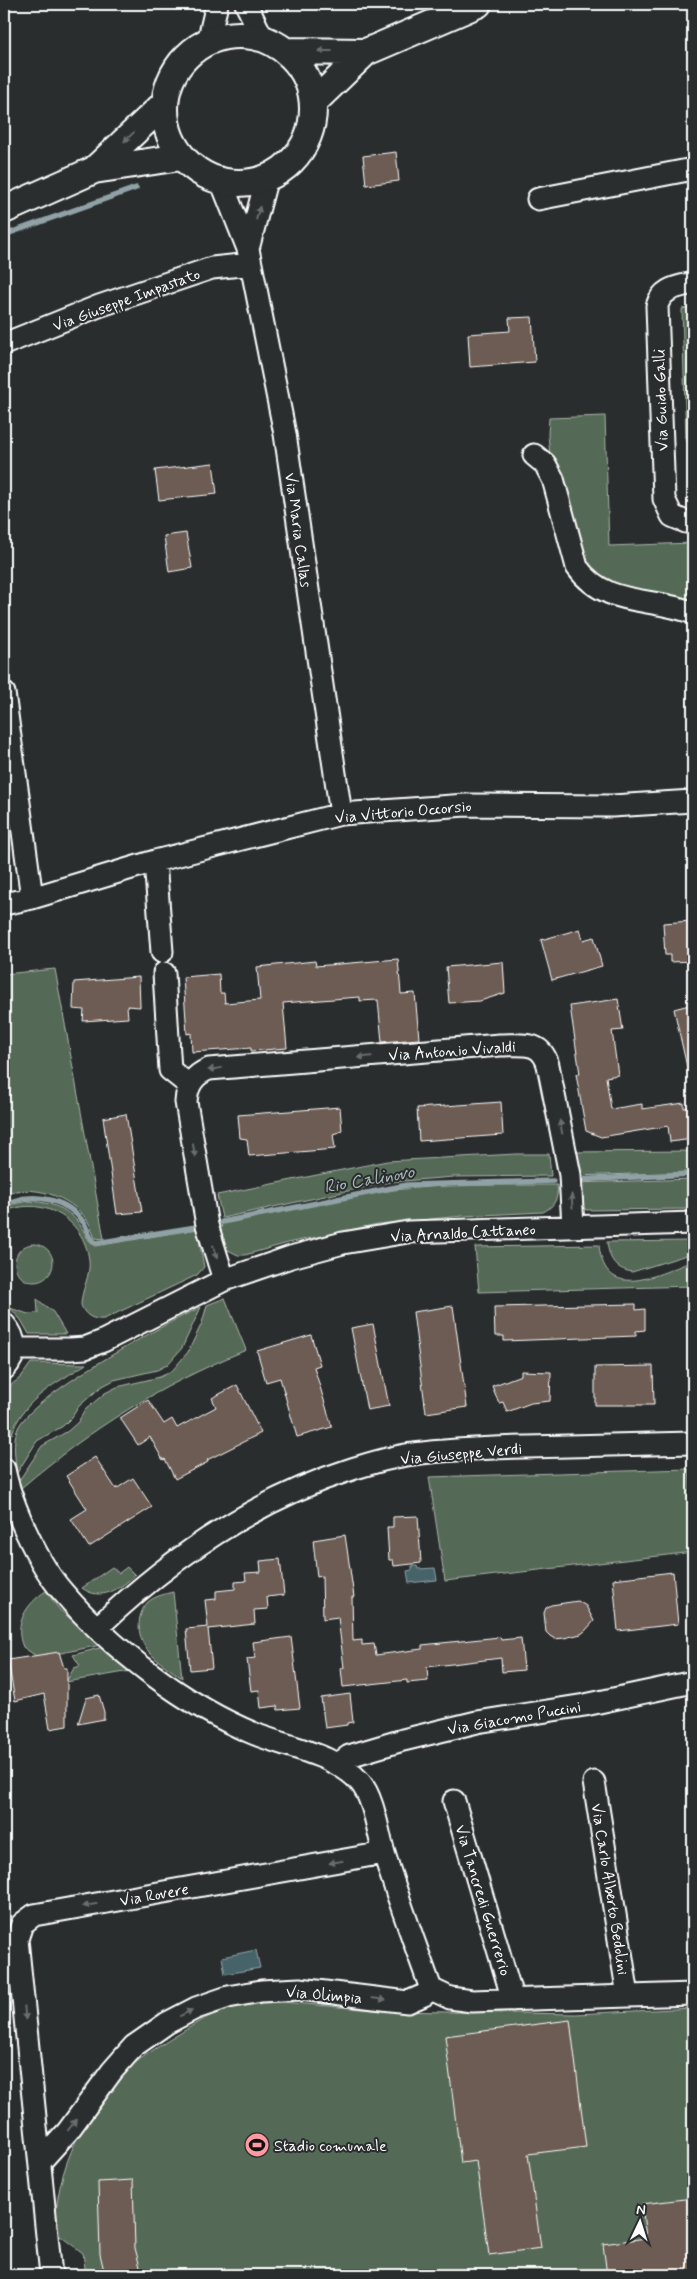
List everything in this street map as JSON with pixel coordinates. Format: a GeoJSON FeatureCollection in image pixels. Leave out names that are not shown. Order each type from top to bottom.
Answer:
{"type":"FeatureCollection","features":[{"type":"Feature","properties":{"kind":"main road"},"geometry":{"type":"LineString","coordinates":[[313,103],[366,52],[478,4]]}},
{"type":"Feature","properties":{"kind":"main road"},"geometry":{"type":"LineString","coordinates":[[274,45],[302,70],[309,85],[313,103],[312,119],[304,144],[289,164],[267,177],[244,183],[221,181],[199,172],[181,156],[169,136],[164,104],[167,90],[176,69],[192,51],[208,42],[238,35],[274,45],[366,52]]}},
{"type":"Feature","properties":{"kind":"main road"},"geometry":{"type":"LineString","coordinates":[[94,170],[164,104]]}},
{"type":"Feature","properties":{"kind":"main road"},"geometry":{"type":"LineString","coordinates":[[4,210],[94,170],[181,156]]}},
{"type":"Feature","properties":{"kind":"street"},"geometry":{"type":"LineString","coordinates":[[208,42],[217,4]]}},
{"type":"Feature","properties":{"kind":"street"},"geometry":{"type":"LineString","coordinates":[[246,4],[274,45]]}},
{"type":"Feature","properties":{"kind":"street"},"geometry":{"type":"LineString","coordinates":[[538,199],[693,169]]}},
{"type":"Feature","properties":{"kind":"street","name":"Via Maria Callas"},"geometry":{"type":"LineString","coordinates":[[250,256],[267,177]]}},
{"type":"Feature","properties":{"kind":"street","name":"Via Maria Callas"},"geometry":{"type":"LineString","coordinates":[[221,181],[250,256],[285,434],[340,814]]}},
{"type":"Feature","properties":{"kind":"street","name":"Via Giuseppe Impastato"},"geometry":{"type":"LineString","coordinates":[[4,344],[99,306],[250,256]]}},
{"type":"Feature","properties":{"kind":"street","name":"Via Guido Galli"},"geometry":{"type":"LineString","coordinates":[[693,283],[666,291],[657,306],[664,499],[672,516],[686,522],[693,522]]}},
{"type":"Feature","properties":{"kind":"street"},"geometry":{"type":"LineString","coordinates":[[534,455],[545,464],[553,479],[577,568],[585,579],[615,597],[682,609],[693,613]]}},
{"type":"Feature","properties":{"kind":"street"},"geometry":{"type":"LineString","coordinates":[[4,693],[32,898]]}},
{"type":"Feature","properties":{"kind":"street","name":"Via Vittorio Occorsio"},"geometry":{"type":"LineString","coordinates":[[4,904],[32,898],[155,860],[340,814],[466,805],[612,806],[693,801]]}},
{"type":"Feature","properties":{"kind":"street"},"geometry":{"type":"LineString","coordinates":[[155,860],[170,1070],[189,1085],[186,1102],[207,1225],[224,1280]]}},
{"type":"Feature","properties":{"kind":"street","name":"Via Antonio Vivaldi"},"geometry":{"type":"LineString","coordinates":[[189,1085],[200,1073],[209,1069],[500,1046],[532,1046],[540,1049],[545,1055],[548,1065],[570,1175],[573,1226]]}},
{"type":"Feature","properties":{"kind":"street","name":"Via Arnaldo Cattaneo"},"geometry":{"type":"LineString","coordinates":[[15,1349],[85,1348],[224,1280],[291,1257],[343,1243],[408,1232],[693,1223]]}},
{"type":"Feature","properties":{"kind":"street"},"geometry":{"type":"LineString","coordinates":[[4,1324],[14,1339],[15,1349],[13,1357],[4,1369]]}},
{"type":"Feature","properties":{"kind":"street","name":"Via Giuseppe Verdi"},"geometry":{"type":"LineString","coordinates":[[98,1627],[145,1585],[207,1538],[273,1500],[334,1475],[378,1461],[413,1454],[472,1449],[693,1443]]}},
{"type":"Feature","properties":{"kind":"street"},"geometry":{"type":"LineString","coordinates":[[4,1469],[10,1511],[61,1590],[130,1656],[214,1714],[254,1733],[338,1764],[361,1783],[368,1797],[384,1853],[431,1989],[450,1998],[472,2001],[693,1994]]}},
{"type":"Feature","properties":{"kind":"street","name":"Via Giacomo Puccini"},"geometry":{"type":"LineString","coordinates":[[338,1764],[349,1756],[402,1740],[477,1722],[585,1704],[693,1682]]}},
{"type":"Feature","properties":{"kind":"street","name":"Via Carlo Alberto Bedolini"},"geometry":{"type":"LineString","coordinates":[[594,1782],[628,1996]]}},
{"type":"Feature","properties":{"kind":"street","name":"Via Tancredi Guerrerio"},"geometry":{"type":"LineString","coordinates":[[454,1801],[514,2000]]}},
{"type":"Feature","properties":{"kind":"street","name":"Via Rovere"},"geometry":{"type":"LineString","coordinates":[[40,2162],[17,1939],[22,1924],[27,1919],[34,1915],[384,1853]]}},
{"type":"Feature","properties":{"kind":"street","name":"Via Olimpia"},"geometry":{"type":"LineString","coordinates":[[40,2162],[68,2131],[112,2071],[134,2046],[167,2023],[196,2008],[228,1997],[260,1990],[300,1989],[408,2002],[424,1995],[431,1989]]}},
{"type":"Feature","properties":{"kind":"street"},"geometry":{"type":"LineString","coordinates":[[40,2162],[51,2275]]}},
{"type":"Feature","properties":{"kind":"green space"},"geometry":{"type":"Polygon","coordinates":[[[693,307],[693,441],[686,441],[682,309],[693,307]]]}},
{"type":"Feature","properties":{"kind":"green space"},"geometry":{"type":"Polygon","coordinates":[[[605,416],[609,546],[693,543],[693,608],[592,578],[550,456],[549,418],[605,416]]]}},
{"type":"Feature","properties":{"kind":"green space"},"geometry":{"type":"Polygon","coordinates":[[[55,969],[104,1239],[95,1238],[88,1222],[79,1211],[60,1198],[38,1191],[26,1190],[4,1194],[4,974],[55,969]]]}},
{"type":"Feature","properties":{"kind":"green space"},"geometry":{"type":"Polygon","coordinates":[[[693,1151],[693,1172],[575,1176],[569,1152],[693,1151]]]}},
{"type":"Feature","properties":{"kind":"green space"},"geometry":{"type":"Polygon","coordinates":[[[549,1154],[551,1176],[454,1177],[390,1182],[222,1218],[217,1195],[387,1161],[549,1154]]]}},
{"type":"Feature","properties":{"kind":"green space"},"geometry":{"type":"Polygon","coordinates":[[[693,1179],[693,1209],[586,1210],[581,1205],[576,1183],[693,1179]]]}},
{"type":"Feature","properties":{"kind":"green space"},"geometry":{"type":"Polygon","coordinates":[[[455,1185],[557,1185],[557,1194],[553,1205],[543,1212],[463,1216],[378,1224],[288,1243],[245,1255],[238,1255],[226,1249],[218,1228],[222,1227],[221,1224],[391,1190],[455,1185]]]}},
{"type":"Feature","properties":{"kind":"green space"},"geometry":{"type":"Polygon","coordinates":[[[28,1201],[59,1207],[72,1215],[90,1241],[96,1246],[197,1229],[204,1267],[197,1275],[104,1319],[93,1318],[87,1315],[81,1305],[89,1260],[79,1232],[70,1222],[46,1209],[32,1206],[18,1207],[4,1212],[4,1206],[28,1201]]]}},
{"type":"Feature","properties":{"kind":"green space"},"geometry":{"type":"Polygon","coordinates":[[[693,1241],[693,1253],[632,1272],[617,1266],[611,1258],[607,1242],[693,1241]]]}},
{"type":"Feature","properties":{"kind":"green space"},"geometry":{"type":"Polygon","coordinates":[[[34,1244],[47,1250],[53,1263],[47,1276],[34,1282],[21,1276],[15,1263],[21,1250],[34,1244]]]}},
{"type":"Feature","properties":{"kind":"green space"},"geometry":{"type":"Polygon","coordinates":[[[599,1245],[603,1263],[612,1274],[623,1280],[650,1277],[693,1261],[693,1286],[479,1292],[475,1247],[599,1245]]]}},
{"type":"Feature","properties":{"kind":"green space"},"geometry":{"type":"Polygon","coordinates":[[[225,1298],[246,1350],[184,1378],[128,1410],[74,1446],[21,1488],[18,1482],[42,1446],[68,1431],[78,1422],[85,1410],[105,1393],[117,1387],[160,1377],[172,1371],[188,1352],[202,1323],[207,1305],[225,1298]]]}},
{"type":"Feature","properties":{"kind":"green space"},"geometry":{"type":"Polygon","coordinates":[[[37,1299],[53,1312],[66,1334],[29,1334],[21,1320],[10,1308],[28,1314],[38,1313],[37,1299]]]}},
{"type":"Feature","properties":{"kind":"green space"},"geometry":{"type":"Polygon","coordinates":[[[201,1307],[182,1348],[167,1365],[157,1370],[114,1380],[101,1387],[79,1406],[63,1426],[37,1441],[17,1473],[15,1439],[18,1428],[29,1414],[48,1398],[101,1362],[159,1328],[201,1307]]]}},
{"type":"Feature","properties":{"kind":"green space"},"geometry":{"type":"Polygon","coordinates":[[[31,1363],[86,1364],[53,1385],[33,1401],[17,1422],[12,1434],[4,1391],[21,1377],[31,1363]]]}},
{"type":"Feature","properties":{"kind":"green space"},"geometry":{"type":"Polygon","coordinates":[[[689,1469],[693,1510],[693,1552],[445,1581],[429,1477],[689,1469]]]}},
{"type":"Feature","properties":{"kind":"green space"},"geometry":{"type":"Polygon","coordinates":[[[112,1567],[119,1573],[127,1567],[135,1575],[117,1589],[103,1594],[89,1592],[82,1588],[112,1567]]]}},
{"type":"Feature","properties":{"kind":"green space"},"geometry":{"type":"Polygon","coordinates":[[[46,1591],[59,1609],[101,1645],[46,1656],[36,1656],[23,1647],[20,1638],[21,1622],[28,1608],[46,1591]]]}},
{"type":"Feature","properties":{"kind":"green space"},"geometry":{"type":"Polygon","coordinates":[[[173,1592],[182,1678],[160,1663],[149,1652],[142,1641],[139,1627],[141,1613],[148,1602],[173,1592]]]}},
{"type":"Feature","properties":{"kind":"green space"},"geometry":{"type":"Polygon","coordinates":[[[103,1647],[131,1671],[66,1682],[74,1668],[80,1666],[73,1655],[103,1647]]]}},
{"type":"Feature","properties":{"kind":"green space"},"geometry":{"type":"Polygon","coordinates":[[[271,2001],[385,2011],[576,2014],[693,2008],[693,2275],[86,2275],[83,2253],[56,2233],[56,2210],[60,2186],[76,2140],[102,2097],[135,2063],[199,2022],[227,2009],[271,2001]]]}},
{"type":"Feature","properties":{"kind":"water"},"geometry":{"type":"Polygon","coordinates":[[[412,1566],[417,1566],[418,1569],[435,1568],[437,1580],[409,1583],[407,1571],[412,1570],[412,1566]]]}},
{"type":"Feature","properties":{"kind":"water"},"geometry":{"type":"Polygon","coordinates":[[[256,1950],[260,1968],[225,1974],[222,1957],[256,1950]]]}},
{"type":"Feature","properties":{"kind":"building"},"geometry":{"type":"Polygon","coordinates":[[[396,152],[399,181],[366,185],[363,156],[396,152]]]}},
{"type":"Feature","properties":{"kind":"building"},"geometry":{"type":"Polygon","coordinates":[[[532,317],[535,362],[470,367],[468,334],[510,331],[509,318],[532,317]]]}},
{"type":"Feature","properties":{"kind":"building"},"geometry":{"type":"Polygon","coordinates":[[[213,463],[217,494],[159,500],[155,470],[213,463]]]}},
{"type":"Feature","properties":{"kind":"building"},"geometry":{"type":"Polygon","coordinates":[[[186,533],[192,568],[169,572],[164,536],[186,533]]]}},
{"type":"Feature","properties":{"kind":"building"},"geometry":{"type":"Polygon","coordinates":[[[693,921],[693,961],[670,962],[670,955],[665,955],[663,923],[693,921]]]}},
{"type":"Feature","properties":{"kind":"building"},"geometry":{"type":"Polygon","coordinates":[[[580,929],[583,940],[594,937],[602,966],[552,980],[541,940],[580,929]]]}},
{"type":"Feature","properties":{"kind":"building"},"geometry":{"type":"Polygon","coordinates":[[[398,959],[401,994],[415,993],[419,1039],[382,1042],[378,1000],[360,1001],[360,997],[283,1003],[287,1048],[251,1051],[251,1048],[192,1052],[191,1033],[187,1034],[183,977],[219,974],[220,993],[224,993],[225,1003],[260,1000],[257,967],[315,961],[316,966],[398,959]]]}},
{"type":"Feature","properties":{"kind":"building"},"geometry":{"type":"Polygon","coordinates":[[[503,962],[505,993],[480,1001],[449,1003],[446,967],[503,962]]]}},
{"type":"Feature","properties":{"kind":"building"},"geometry":{"type":"Polygon","coordinates":[[[139,977],[140,1007],[127,1006],[128,1018],[83,1021],[84,1010],[73,1009],[74,982],[139,977]]]}},
{"type":"Feature","properties":{"kind":"building"},"geometry":{"type":"Polygon","coordinates":[[[618,999],[623,1030],[612,1031],[618,1075],[606,1077],[611,1109],[642,1104],[642,1109],[684,1103],[684,1108],[693,1107],[693,1139],[670,1142],[668,1126],[601,1137],[586,1131],[576,1074],[580,1074],[570,1006],[618,999]]]}},
{"type":"Feature","properties":{"kind":"building"},"geometry":{"type":"Polygon","coordinates":[[[693,1004],[693,1066],[687,1067],[674,1009],[693,1004]]]}},
{"type":"Feature","properties":{"kind":"building"},"geometry":{"type":"Polygon","coordinates":[[[501,1102],[503,1135],[419,1141],[417,1108],[501,1102]]]}},
{"type":"Feature","properties":{"kind":"building"},"geometry":{"type":"Polygon","coordinates":[[[340,1107],[342,1131],[333,1134],[335,1149],[249,1156],[247,1139],[240,1138],[238,1115],[340,1107]]]}},
{"type":"Feature","properties":{"kind":"building"},"geometry":{"type":"Polygon","coordinates":[[[126,1114],[142,1212],[117,1214],[103,1118],[126,1114]]]}},
{"type":"Feature","properties":{"kind":"building"},"geometry":{"type":"Polygon","coordinates":[[[636,1304],[636,1310],[645,1309],[645,1330],[636,1331],[636,1336],[504,1341],[504,1336],[495,1336],[494,1307],[636,1304]]]}},
{"type":"Feature","properties":{"kind":"building"},"geometry":{"type":"Polygon","coordinates":[[[453,1306],[467,1407],[426,1413],[413,1312],[453,1306]]]}},
{"type":"Feature","properties":{"kind":"building"},"geometry":{"type":"Polygon","coordinates":[[[373,1324],[389,1406],[367,1410],[351,1328],[373,1324]]]}},
{"type":"Feature","properties":{"kind":"building"},"geometry":{"type":"Polygon","coordinates":[[[311,1335],[320,1365],[314,1367],[332,1427],[297,1437],[280,1378],[266,1382],[257,1351],[311,1335]]]}},
{"type":"Feature","properties":{"kind":"building"},"geometry":{"type":"Polygon","coordinates":[[[653,1366],[654,1405],[595,1405],[595,1367],[653,1366]]]}},
{"type":"Feature","properties":{"kind":"building"},"geometry":{"type":"Polygon","coordinates":[[[521,1371],[551,1372],[550,1401],[531,1403],[507,1412],[503,1402],[499,1403],[492,1386],[521,1375],[521,1371]]]}},
{"type":"Feature","properties":{"kind":"building"},"geometry":{"type":"Polygon","coordinates":[[[237,1385],[261,1433],[207,1460],[208,1462],[175,1479],[165,1459],[163,1460],[150,1437],[138,1445],[120,1418],[148,1400],[164,1424],[172,1419],[177,1428],[216,1407],[212,1398],[237,1385]]]}},
{"type":"Feature","properties":{"kind":"building"},"geometry":{"type":"Polygon","coordinates":[[[95,1457],[116,1489],[133,1478],[152,1507],[89,1547],[71,1519],[87,1509],[66,1476],[95,1457]]]}},
{"type":"Feature","properties":{"kind":"building"},"geometry":{"type":"Polygon","coordinates":[[[418,1516],[421,1563],[394,1566],[393,1560],[389,1560],[387,1527],[393,1527],[393,1517],[418,1516]]]}},
{"type":"Feature","properties":{"kind":"building"},"geometry":{"type":"Polygon","coordinates":[[[345,1535],[354,1597],[352,1597],[353,1641],[362,1640],[362,1645],[374,1644],[376,1655],[422,1649],[422,1645],[500,1637],[501,1640],[521,1638],[524,1670],[502,1672],[501,1658],[427,1667],[428,1681],[407,1683],[407,1680],[343,1687],[341,1668],[344,1668],[338,1617],[323,1619],[322,1576],[317,1577],[313,1540],[345,1535]]]}},
{"type":"Feature","properties":{"kind":"building"},"geometry":{"type":"Polygon","coordinates":[[[280,1559],[284,1595],[267,1597],[268,1609],[254,1610],[255,1624],[208,1629],[212,1668],[190,1670],[186,1629],[208,1627],[205,1600],[216,1599],[216,1591],[235,1589],[235,1582],[246,1581],[245,1573],[261,1572],[260,1561],[280,1559]]]}},
{"type":"Feature","properties":{"kind":"building"},"geometry":{"type":"Polygon","coordinates":[[[673,1572],[678,1624],[618,1631],[613,1579],[673,1572]]]}},
{"type":"Feature","properties":{"kind":"building"},"geometry":{"type":"Polygon","coordinates":[[[578,1601],[586,1606],[594,1621],[581,1634],[555,1639],[550,1636],[546,1632],[544,1613],[546,1608],[551,1605],[578,1601]]]}},
{"type":"Feature","properties":{"kind":"building"},"geometry":{"type":"Polygon","coordinates":[[[291,1637],[300,1708],[278,1710],[277,1706],[261,1708],[259,1690],[251,1691],[247,1659],[255,1658],[253,1642],[291,1637]]]}},
{"type":"Feature","properties":{"kind":"building"},"geometry":{"type":"Polygon","coordinates":[[[59,1652],[64,1668],[67,1668],[67,1726],[50,1729],[44,1694],[15,1701],[8,1660],[59,1652]]]}},
{"type":"Feature","properties":{"kind":"building"},"geometry":{"type":"Polygon","coordinates":[[[350,1694],[353,1722],[347,1723],[347,1725],[325,1728],[321,1698],[350,1694]]]}},
{"type":"Feature","properties":{"kind":"building"},"geometry":{"type":"Polygon","coordinates":[[[99,1695],[104,1719],[78,1724],[86,1698],[99,1695]]]}},
{"type":"Feature","properties":{"kind":"building"},"geometry":{"type":"Polygon","coordinates":[[[570,2020],[586,2147],[528,2154],[541,2248],[489,2255],[476,2161],[461,2163],[445,2036],[570,2020]]]}},
{"type":"Feature","properties":{"kind":"building"},"geometry":{"type":"Polygon","coordinates":[[[133,2180],[135,2248],[142,2275],[105,2275],[100,2254],[98,2182],[133,2180]]]}},
{"type":"Feature","properties":{"kind":"building"},"geometry":{"type":"Polygon","coordinates":[[[693,2198],[693,2275],[607,2275],[603,2244],[646,2238],[642,2204],[693,2198]]]}},
{"type":"Feature","properties":{"kind":"waterway"},"geometry":{"type":"LineString","coordinates":[[4,235],[136,188]]}},
{"type":"Feature","properties":{"kind":"waterway","name":"Rio Calinovo"},"geometry":{"type":"LineString","coordinates":[[575,1180],[693,1174]]}},
{"type":"Feature","properties":{"kind":"waterway","name":"Rio Calinovo"},"geometry":{"type":"LineString","coordinates":[[222,1222],[407,1185],[553,1181]]}},
{"type":"Feature","properties":{"kind":"waterway","name":"Rio Calinovo"},"geometry":{"type":"LineString","coordinates":[[13,1201],[42,1198],[61,1204],[77,1215],[96,1243],[196,1227]]}},
{"type":"Feature","properties":{"kind":"place","name":"Stadio comunale"},"geometry":{"type":"Point","coordinates":[257,2145]}}]}
